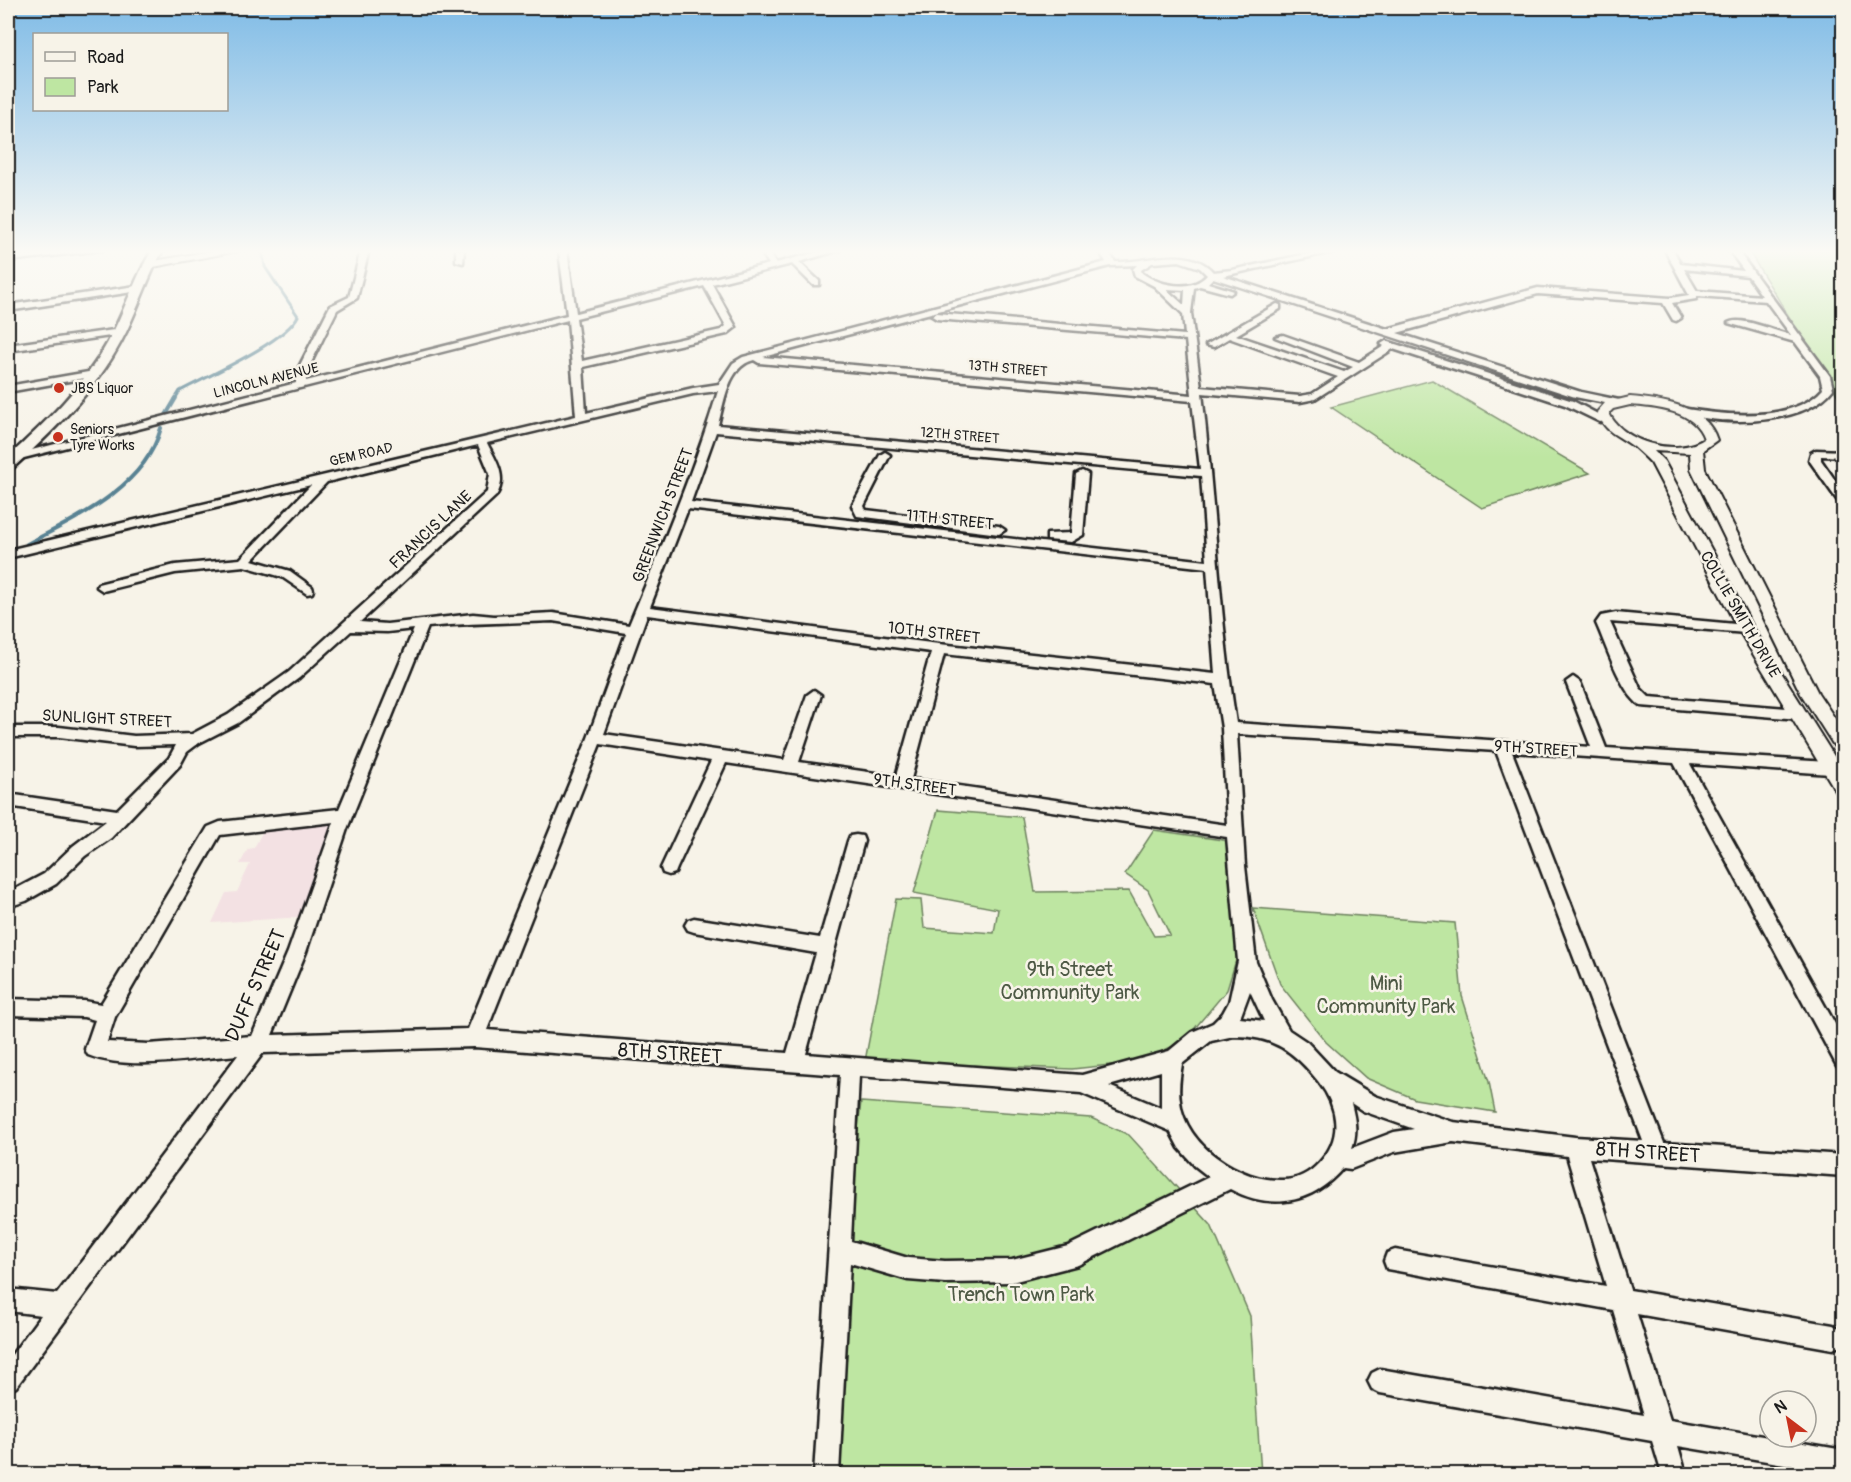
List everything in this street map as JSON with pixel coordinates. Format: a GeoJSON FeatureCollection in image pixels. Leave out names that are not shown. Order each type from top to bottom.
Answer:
{"type":"FeatureCollection","features":[{"type":"Feature","properties":{"kind":"main road"},"geometry":{"type":"LineString","coordinates":[[12,461],[94,374],[121,332],[125,319]]}},
{"type":"Feature","properties":{"kind":"street"},"geometry":{"type":"LineString","coordinates":[[301,385],[301,373],[328,319]]}},
{"type":"Feature","properties":{"kind":"street","name":"LINCOLN AVENUE"},"geometry":{"type":"LineString","coordinates":[[12,461],[562,319]]}},
{"type":"Feature","properties":{"kind":"street"},"geometry":{"type":"LineString","coordinates":[[571,319],[578,364],[581,418]]}},
{"type":"Feature","properties":{"kind":"street"},"geometry":{"type":"LineString","coordinates":[[578,364],[724,332],[731,327],[727,319]]}},
{"type":"Feature","properties":{"kind":"street"},"geometry":{"type":"LineString","coordinates":[[747,359],[906,319]]}},
{"type":"Feature","properties":{"kind":"street"},"geometry":{"type":"LineString","coordinates":[[971,319],[1191,338]]}},
{"type":"Feature","properties":{"kind":"street"},"geometry":{"type":"LineString","coordinates":[[1082,1084],[1175,1058],[1200,1037],[1220,1028],[1230,1019],[1244,984],[1247,961],[1234,832],[1229,728],[1222,680],[1206,473],[1188,319]]}},
{"type":"Feature","properties":{"kind":"street"},"geometry":{"type":"LineString","coordinates":[[1211,345],[1255,319]]}},
{"type":"Feature","properties":{"kind":"street"},"geometry":{"type":"LineString","coordinates":[[1313,319],[1339,328]]}},
{"type":"Feature","properties":{"kind":"street"},"geometry":{"type":"LineString","coordinates":[[1328,319],[1385,341],[1569,403],[1604,420],[1616,432],[1637,443],[1675,450],[1696,449],[1706,445],[1711,440],[1710,432],[1705,425],[1681,411]]}},
{"type":"Feature","properties":{"kind":"street","name":"13TH STREET"},"geometry":{"type":"LineString","coordinates":[[747,359],[1197,394],[1300,399],[1315,396],[1360,366],[1385,341],[1452,319]]}},
{"type":"Feature","properties":{"kind":"street"},"geometry":{"type":"LineString","coordinates":[[1710,432],[1734,420],[1803,407],[1826,394],[1828,389],[1825,376],[1783,319]]}},
{"type":"Feature","properties":{"kind":"street"},"geometry":{"type":"LineString","coordinates":[[1732,324],[1758,327],[1773,335],[1799,340]]}},
{"type":"Feature","properties":{"kind":"street"},"geometry":{"type":"LineString","coordinates":[[8,348],[121,332]]}},
{"type":"Feature","properties":{"kind":"street"},"geometry":{"type":"LineString","coordinates":[[1227,335],[1345,376]]}},
{"type":"Feature","properties":{"kind":"street"},"geometry":{"type":"LineString","coordinates":[[1280,337],[1360,366]]}},
{"type":"Feature","properties":{"kind":"street"},"geometry":{"type":"LineString","coordinates":[[1385,341],[1579,395],[1620,402],[1655,404],[1734,420]]}},
{"type":"Feature","properties":{"kind":"street","name":"GREENWICH STREET"},"geometry":{"type":"LineString","coordinates":[[474,1038],[595,738],[634,630],[684,505],[712,428],[723,387],[732,369],[747,359]]}},
{"type":"Feature","properties":{"kind":"street"},"geometry":{"type":"LineString","coordinates":[[8,388],[94,374]]}},
{"type":"Feature","properties":{"kind":"street","name":"GEM ROAD"},"geometry":{"type":"LineString","coordinates":[[8,554],[709,387],[723,387]]}},
{"type":"Feature","properties":{"kind":"street"},"geometry":{"type":"LineString","coordinates":[[1604,420],[1603,412],[1609,406],[1620,402]]}},
{"type":"Feature","properties":{"kind":"street","name":"12TH STREET"},"geometry":{"type":"LineString","coordinates":[[712,428],[1206,473]]}},
{"type":"Feature","properties":{"kind":"street","name":"FRANCIS LANE"},"geometry":{"type":"LineString","coordinates":[[345,626],[418,563],[496,489],[494,466],[480,441]]}},
{"type":"Feature","properties":{"kind":"street","name":"COLLIE SMITH DRIVE"},"geometry":{"type":"LineString","coordinates":[[1637,443],[1657,461],[1746,629],[1837,769],[1844,788]]}},
{"type":"Feature","properties":{"kind":"street","name":"COLLIE SMITH DRIVE"},"geometry":{"type":"LineString","coordinates":[[1696,449],[1698,469],[1810,694],[1844,747]]}},
{"type":"Feature","properties":{"kind":"street"},"geometry":{"type":"LineString","coordinates":[[1844,454],[1816,453],[1815,459],[1844,502]]}},
{"type":"Feature","properties":{"kind":"street"},"geometry":{"type":"LineString","coordinates":[[885,455],[858,506],[861,513],[1012,537],[1063,538],[1077,535],[1082,474]]}},
{"type":"Feature","properties":{"kind":"street"},"geometry":{"type":"LineString","coordinates":[[244,562],[322,479]]}},
{"type":"Feature","properties":{"kind":"street","name":"11TH STREET"},"geometry":{"type":"LineString","coordinates":[[684,505],[1012,537],[1213,565]]}},
{"type":"Feature","properties":{"kind":"street"},"geometry":{"type":"LineString","coordinates":[[103,587],[175,569],[244,562],[286,574],[307,590]]}},
{"type":"Feature","properties":{"kind":"street","name":"10TH STREET"},"geometry":{"type":"LineString","coordinates":[[643,610],[939,650],[1222,680]]}},
{"type":"Feature","properties":{"kind":"street"},"geometry":{"type":"LineString","coordinates":[[345,626],[387,628],[473,618],[494,620],[553,617],[634,630]]}},
{"type":"Feature","properties":{"kind":"street"},"geometry":{"type":"LineString","coordinates":[[1746,629],[1616,617],[1606,619],[1603,623],[1633,688],[1638,697],[1646,702],[1800,714]]}},
{"type":"Feature","properties":{"kind":"street","name":"DUFF STREET"},"geometry":{"type":"LineString","coordinates":[[8,1379],[258,1044],[297,952],[345,815],[423,624]]}},
{"type":"Feature","properties":{"kind":"street","name":"SUNLIGHT STREET"},"geometry":{"type":"LineString","coordinates":[[8,732],[59,732],[134,741],[194,739],[233,719],[294,675],[345,626]]}},
{"type":"Feature","properties":{"kind":"street"},"geometry":{"type":"LineString","coordinates":[[902,782],[939,650]]}},
{"type":"Feature","properties":{"kind":"street"},"geometry":{"type":"LineString","coordinates":[[1573,682],[1601,753]]}},
{"type":"Feature","properties":{"kind":"street"},"geometry":{"type":"LineString","coordinates":[[789,766],[814,695]]}},
{"type":"Feature","properties":{"kind":"street","name":"9TH STREET"},"geometry":{"type":"LineString","coordinates":[[1229,728],[1837,769]]}},
{"type":"Feature","properties":{"kind":"street","name":"9TH STREET"},"geometry":{"type":"LineString","coordinates":[[595,738],[1234,832]]}},
{"type":"Feature","properties":{"kind":"street"},"geometry":{"type":"LineString","coordinates":[[8,900],[50,879],[79,851],[105,832],[175,761],[182,748],[194,739]]}},
{"type":"Feature","properties":{"kind":"street"},"geometry":{"type":"LineString","coordinates":[[1502,746],[1658,1153]]}},
{"type":"Feature","properties":{"kind":"street"},"geometry":{"type":"LineString","coordinates":[[669,868],[721,756]]}},
{"type":"Feature","properties":{"kind":"street"},"geometry":{"type":"LineString","coordinates":[[1679,758],[1844,1060]]}},
{"type":"Feature","properties":{"kind":"street"},"geometry":{"type":"LineString","coordinates":[[8,800],[120,817]]}},
{"type":"Feature","properties":{"kind":"street"},"geometry":{"type":"LineString","coordinates":[[8,1007],[84,1009],[106,1014],[214,831],[220,828],[345,815]]}},
{"type":"Feature","properties":{"kind":"street"},"geometry":{"type":"LineString","coordinates":[[795,1062],[856,841]]}},
{"type":"Feature","properties":{"kind":"street"},"geometry":{"type":"LineString","coordinates":[[694,925],[827,947]]}},
{"type":"Feature","properties":{"kind":"street"},"geometry":{"type":"LineString","coordinates":[[1247,961],[1258,990],[1282,1036]]}},
{"type":"Feature","properties":{"kind":"street","name":"8TH STREET"},"geometry":{"type":"LineString","coordinates":[[106,1014],[95,1049],[114,1053],[149,1053],[258,1044],[474,1038],[1082,1084]]}},
{"type":"Feature","properties":{"kind":"street"},"geometry":{"type":"LineString","coordinates":[[1220,1028],[1242,1027],[1282,1036],[1306,1054],[1330,1078],[1370,1104],[1453,1132]]}},
{"type":"Feature","properties":{"kind":"street"},"geometry":{"type":"LineString","coordinates":[[1175,1058],[1169,1085],[1176,1125],[1198,1156],[1214,1169],[1248,1188],[1284,1191],[1299,1188],[1316,1181],[1340,1157],[1346,1121],[1340,1099],[1330,1078]]}},
{"type":"Feature","properties":{"kind":"street"},"geometry":{"type":"LineString","coordinates":[[826,1474],[850,1066]]}},
{"type":"Feature","properties":{"kind":"street"},"geometry":{"type":"LineString","coordinates":[[1082,1084],[1176,1125]]}},
{"type":"Feature","properties":{"kind":"street"},"geometry":{"type":"LineString","coordinates":[[1340,1157],[1351,1159],[1394,1142],[1453,1132]]}},
{"type":"Feature","properties":{"kind":"street","name":"8TH STREET"},"geometry":{"type":"LineString","coordinates":[[1453,1132],[1575,1148],[1844,1166]]}},
{"type":"Feature","properties":{"kind":"street"},"geometry":{"type":"LineString","coordinates":[[1575,1148],[1674,1474]]}},
{"type":"Feature","properties":{"kind":"street"},"geometry":{"type":"LineString","coordinates":[[841,1249],[908,1269],[945,1272],[1012,1271],[1070,1257],[1229,1178]]}},
{"type":"Feature","properties":{"kind":"street"},"geometry":{"type":"LineString","coordinates":[[1395,1261],[1833,1337]]}},
{"type":"Feature","properties":{"kind":"street"},"geometry":{"type":"LineString","coordinates":[[8,1300],[63,1306]]}},
{"type":"Feature","properties":{"kind":"street"},"geometry":{"type":"LineString","coordinates":[[1380,1381],[1844,1463]]}},
{"type":"Feature","properties":{"kind":"shaded area"},"geometry":{"type":"Polygon","coordinates":[[[343,821],[302,917],[212,923],[226,893],[237,892],[250,864],[240,864],[248,849],[254,848],[266,825],[343,821]]]}},
{"type":"Feature","properties":{"kind":"green space"},"geometry":{"type":"Polygon","coordinates":[[[1791,319],[1843,319],[1843,396],[1838,396],[1791,319]]]}},
{"type":"Feature","properties":{"kind":"green space"},"geometry":{"type":"Polygon","coordinates":[[[1432,380],[1590,473],[1482,508],[1331,407],[1432,380]]]}},
{"type":"Feature","properties":{"kind":"green space","name":"9th Street Community Park"},"geometry":{"type":"Polygon","coordinates":[[[938,810],[1022,817],[1035,892],[1129,891],[1154,936],[1170,935],[1148,890],[1125,874],[1154,830],[1236,842],[1240,947],[1227,990],[1195,1028],[1171,1047],[1139,1062],[1072,1069],[865,1061],[896,899],[921,900],[924,928],[994,933],[998,909],[914,893],[938,810]]]}},
{"type":"Feature","properties":{"kind":"green space","name":"Mini Community Park"},"geometry":{"type":"Polygon","coordinates":[[[1253,908],[1455,923],[1462,996],[1489,1082],[1495,1112],[1415,1099],[1366,1078],[1326,1042],[1280,984],[1253,908]]]}},
{"type":"Feature","properties":{"kind":"green space","name":"Trench Town Park"},"geometry":{"type":"Polygon","coordinates":[[[861,1102],[1091,1118],[1129,1135],[1211,1225],[1250,1316],[1261,1474],[818,1474],[861,1102]]]}},
{"type":"Feature","properties":{"kind":"waterway"},"geometry":{"type":"LineString","coordinates":[[175,399],[180,391],[226,368],[278,337],[295,319]]}},
{"type":"Feature","properties":{"kind":"waterway"},"geometry":{"type":"LineString","coordinates":[[163,420],[176,398]]}},
{"type":"Feature","properties":{"kind":"waterway"},"geometry":{"type":"LineString","coordinates":[[27,544],[87,511],[125,484],[153,449],[161,428]]}},
{"type":"Feature","properties":{"kind":"place","name":"JBS Liquor"},"geometry":{"type":"Point","coordinates":[59,388]}},
{"type":"Feature","properties":{"kind":"place","name":"Seniors Tyre Works"},"geometry":{"type":"Point","coordinates":[58,437]}}]}
